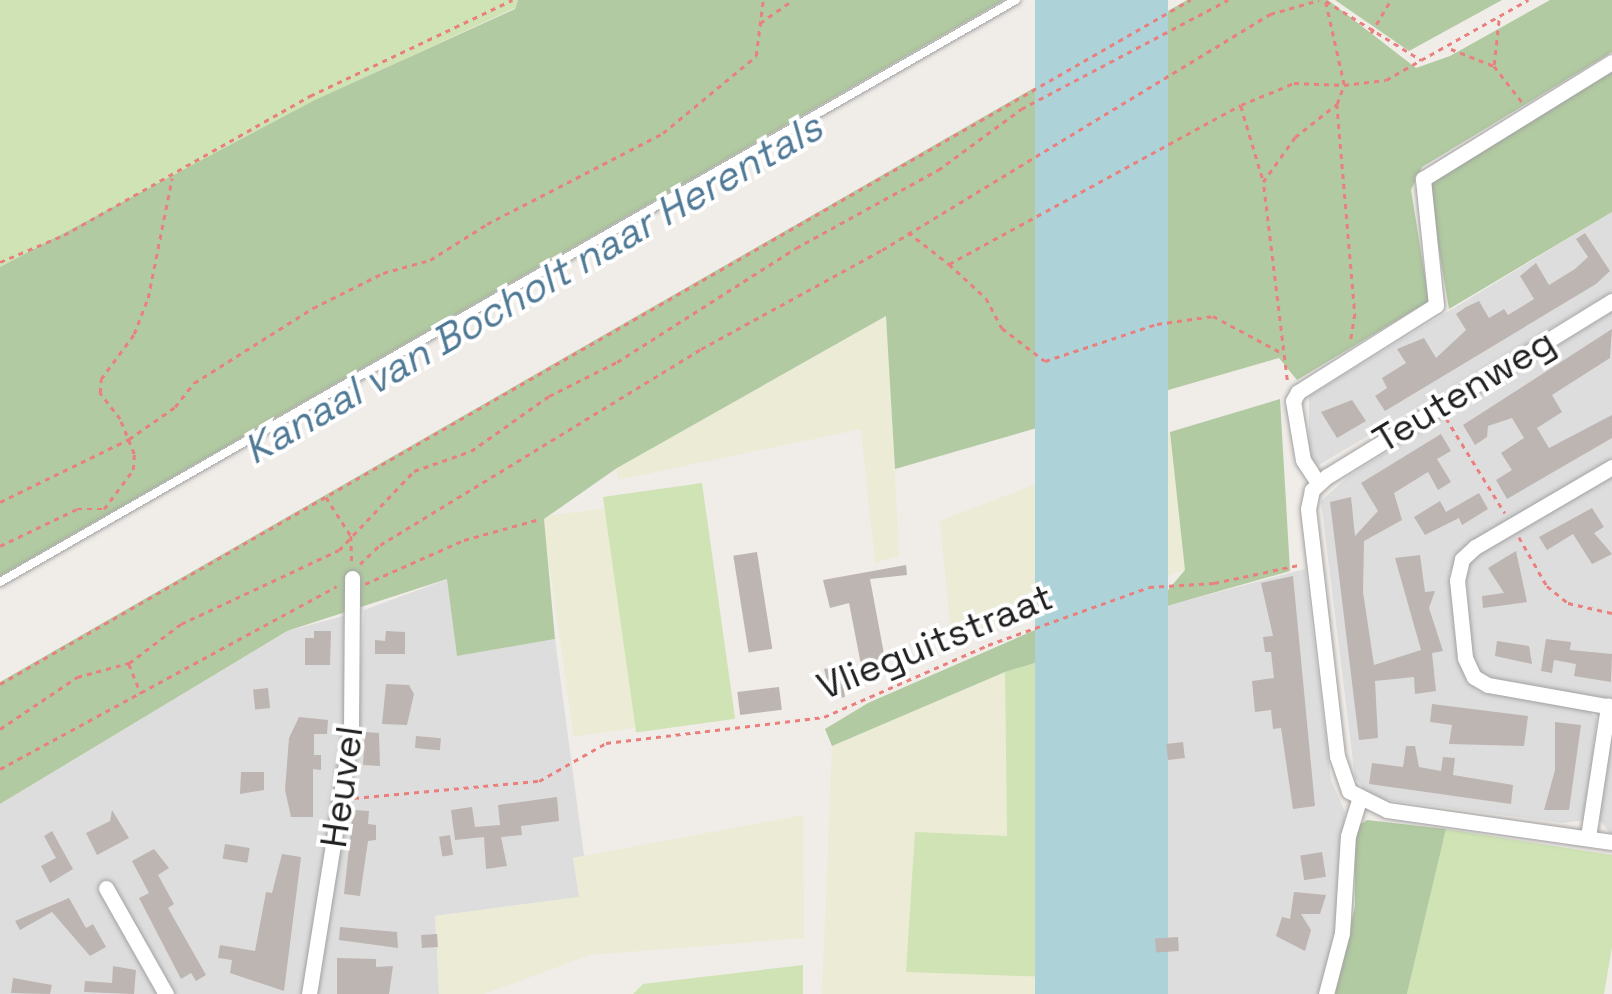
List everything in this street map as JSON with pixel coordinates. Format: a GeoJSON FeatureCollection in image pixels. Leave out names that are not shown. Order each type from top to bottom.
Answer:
{"type":"FeatureCollection","features":[{"type":"Feature","properties":{"kind":"street"},"geometry":{"type":"LineString","coordinates":[[1612,62],[1423,179],[1436,304],[1293,401],[1303,460],[1318,483],[1308,509],[1340,770],[1359,800],[1387,810],[1612,842]]}},
{"type":"Feature","properties":{"kind":"street","name":"Teutenweg"},"geometry":{"type":"LineString","coordinates":[[1318,483],[1612,301]]}},
{"type":"Feature","properties":{"kind":"street"},"geometry":{"type":"LineString","coordinates":[[1588,837],[1610,706],[1488,685],[1474,677],[1457,580],[1462,559],[1475,546],[1612,466]]}},
{"type":"Feature","properties":{"kind":"street","name":"Heuvel"},"geometry":{"type":"LineString","coordinates":[[309,994],[343,798],[353,584]]}},
{"type":"Feature","properties":{"kind":"street"},"geometry":{"type":"LineString","coordinates":[[1326,994],[1345,918],[1348,836],[1359,800]]}},
{"type":"Feature","properties":{"kind":"street"},"geometry":{"type":"LineString","coordinates":[[106,888],[166,994]]}},
{"type":"Feature","properties":{"kind":"lane"},"geometry":{"type":"LineString","coordinates":[[0,582],[1016,0]]}},
{"type":"Feature","properties":{"kind":"path"},"geometry":{"type":"LineString","coordinates":[[0,262],[173,177],[310,96],[512,0]]}},
{"type":"Feature","properties":{"kind":"path"},"geometry":{"type":"LineString","coordinates":[[0,502],[129,439],[175,407],[194,383],[313,308],[383,273],[430,260],[487,224],[663,133],[746,69],[756,56],[763,0]]}},
{"type":"Feature","properties":{"kind":"path"},"geometry":{"type":"LineString","coordinates":[[758,24],[793,0]]}},
{"type":"Feature","properties":{"kind":"path"},"geometry":{"type":"LineString","coordinates":[[0,684],[1190,0]]}},
{"type":"Feature","properties":{"kind":"path"},"geometry":{"type":"LineString","coordinates":[[0,729],[77,677],[129,663],[181,624],[339,550],[414,471],[471,451],[549,396],[617,362],[796,248],[938,170],[1021,109],[1228,0]]}},
{"type":"Feature","properties":{"kind":"path"},"geometry":{"type":"LineString","coordinates":[[353,584],[380,544],[1270,14],[1323,0],[1370,33],[1421,60]]}},
{"type":"Feature","properties":{"kind":"path"},"geometry":{"type":"LineString","coordinates":[[1323,0],[1344,85],[1337,104],[1355,314],[1348,361]]}},
{"type":"Feature","properties":{"kind":"path"},"geometry":{"type":"LineString","coordinates":[[1370,33],[1391,0]]}},
{"type":"Feature","properties":{"kind":"path"},"geometry":{"type":"LineString","coordinates":[[949,264],[1241,105],[1294,84],[1344,85],[1386,80],[1449,48],[1528,0]]}},
{"type":"Feature","properties":{"kind":"path"},"geometry":{"type":"LineString","coordinates":[[1494,66],[1499,18]]}},
{"type":"Feature","properties":{"kind":"path"},"geometry":{"type":"LineString","coordinates":[[1449,48],[1494,66],[1529,111]]}},
{"type":"Feature","properties":{"kind":"path"},"geometry":{"type":"LineString","coordinates":[[1263,182],[1295,136],[1337,104]]}},
{"type":"Feature","properties":{"kind":"path"},"geometry":{"type":"LineString","coordinates":[[1241,105],[1263,182],[1281,352],[1293,401]]}},
{"type":"Feature","properties":{"kind":"path"},"geometry":{"type":"LineString","coordinates":[[0,546],[77,508],[104,509],[133,470],[129,439],[100,393],[101,379],[134,334],[148,298],[173,177]]}},
{"type":"Feature","properties":{"kind":"path"},"geometry":{"type":"LineString","coordinates":[[908,232],[986,298],[1002,328],[1044,360],[1157,324],[1213,316],[1281,352]]}},
{"type":"Feature","properties":{"kind":"path"},"geometry":{"type":"LineString","coordinates":[[326,497],[351,536],[353,584]]}},
{"type":"Feature","properties":{"kind":"path"},"geometry":{"type":"LineString","coordinates":[[0,768],[353,584],[464,540],[536,520]]}},
{"type":"Feature","properties":{"kind":"path","name":"Vlieguitstraat"},"geometry":{"type":"LineString","coordinates":[[343,798],[538,781],[606,743],[824,717],[988,645],[1149,587],[1214,583],[1314,562]]}},
{"type":"Feature","properties":{"kind":"path"},"geometry":{"type":"LineString","coordinates":[[129,663],[141,694]]}},
{"type":"Feature","properties":{"kind":"shaded area"},"geometry":{"type":"Polygon","coordinates":[[[1612,212],[1612,292],[1317,466],[1309,455],[1309,396],[1612,212]]]}},
{"type":"Feature","properties":{"kind":"shaded area"},"geometry":{"type":"Polygon","coordinates":[[[1612,312],[1612,458],[1474,541],[1449,573],[1457,658],[1467,681],[1480,692],[1586,708],[1597,719],[1585,820],[1562,823],[1372,798],[1355,778],[1321,501],[1349,476],[1612,312]]]}},
{"type":"Feature","properties":{"kind":"shaded area"},"geometry":{"type":"Polygon","coordinates":[[[1612,477],[1612,699],[1483,678],[1472,654],[1466,572],[1471,559],[1612,477]]]}},
{"type":"Feature","properties":{"kind":"shaded area"},"geometry":{"type":"Polygon","coordinates":[[[1305,569],[1331,780],[1345,812],[1336,931],[1319,994],[1126,994],[1159,608],[1305,569]]]}},
{"type":"Feature","properties":{"kind":"shaded area"},"geometry":{"type":"Polygon","coordinates":[[[448,579],[457,656],[555,639],[584,856],[573,858],[580,897],[436,916],[439,994],[315,994],[358,711],[364,610],[448,579]]]}},
{"type":"Feature","properties":{"kind":"shaded area"},"geometry":{"type":"Polygon","coordinates":[[[347,615],[347,714],[302,994],[0,994],[0,804],[287,631],[347,615]]]}},
{"type":"Feature","properties":{"kind":"shaded area"},"geometry":{"type":"Polygon","coordinates":[[[1612,726],[1612,836],[1599,819],[1612,726]]]}},
{"type":"Feature","properties":{"kind":"green space"},"geometry":{"type":"Polygon","coordinates":[[[0,0],[518,0],[515,8],[316,100],[0,267],[0,0]]]}},
{"type":"Feature","properties":{"kind":"green space"},"geometry":{"type":"Polygon","coordinates":[[[518,0],[1004,0],[0,576],[0,267],[315,100],[515,9],[518,0]]]}},
{"type":"Feature","properties":{"kind":"green space"},"geometry":{"type":"Polygon","coordinates":[[[1187,0],[1328,0],[1416,68],[1450,56],[1550,0],[1612,0],[1612,52],[1422,167],[1411,190],[1429,301],[1297,380],[1279,358],[895,469],[886,316],[617,468],[544,519],[555,639],[457,656],[447,579],[287,631],[0,804],[0,682],[1187,0]]]}},
{"type":"Feature","properties":{"kind":"green space"},"geometry":{"type":"Polygon","coordinates":[[[1335,0],[1502,0],[1409,51],[1335,0]]]}},
{"type":"Feature","properties":{"kind":"green space"},"geometry":{"type":"Polygon","coordinates":[[[1612,72],[1612,212],[1449,309],[1429,191],[1433,180],[1612,72]]]}},
{"type":"Feature","properties":{"kind":"green space"},"geometry":{"type":"Polygon","coordinates":[[[887,316],[899,556],[875,563],[861,429],[618,480],[617,468],[887,316]]]}},
{"type":"Feature","properties":{"kind":"green space"},"geometry":{"type":"Polygon","coordinates":[[[1280,399],[1290,571],[1160,608],[1157,626],[1005,672],[832,746],[825,729],[868,703],[1035,630],[1168,590],[1185,570],[1170,432],[1280,399]]]}},
{"type":"Feature","properties":{"kind":"green space"},"geometry":{"type":"Polygon","coordinates":[[[1170,432],[1186,570],[952,645],[940,521],[1170,432]]]}},
{"type":"Feature","properties":{"kind":"green space"},"geometry":{"type":"Polygon","coordinates":[[[702,483],[735,719],[636,733],[603,497],[702,483]]]}},
{"type":"Feature","properties":{"kind":"green space"},"geometry":{"type":"Polygon","coordinates":[[[605,508],[636,728],[574,737],[543,517],[605,508]]]}},
{"type":"Feature","properties":{"kind":"green space"},"geometry":{"type":"Polygon","coordinates":[[[1157,626],[1151,973],[1128,977],[1126,994],[1050,994],[1050,977],[906,972],[915,832],[1007,836],[1005,672],[1157,626]]]}},
{"type":"Feature","properties":{"kind":"green space"},"geometry":{"type":"Polygon","coordinates":[[[1005,672],[1007,836],[907,972],[1051,977],[1050,994],[822,994],[832,746],[1005,672]]]}},
{"type":"Feature","properties":{"kind":"green space"},"geometry":{"type":"Polygon","coordinates":[[[803,815],[804,938],[590,955],[484,994],[439,994],[435,916],[579,897],[573,858],[803,815]]]}},
{"type":"Feature","properties":{"kind":"green space"},"geometry":{"type":"Polygon","coordinates":[[[1367,820],[1446,829],[1407,994],[1335,994],[1355,906],[1355,828],[1367,820]]]}},
{"type":"Feature","properties":{"kind":"green space"},"geometry":{"type":"Polygon","coordinates":[[[1446,829],[1612,855],[1612,947],[1604,994],[1407,994],[1446,829]]]}},
{"type":"Feature","properties":{"kind":"green space"},"geometry":{"type":"Polygon","coordinates":[[[803,965],[803,994],[633,994],[643,984],[803,965]]]}},
{"type":"Feature","properties":{"kind":"water"},"geometry":{"type":"Polygon","coordinates":[[[1035,0],[1168,0],[1168,994],[1035,994],[1035,0]]]}},
{"type":"Feature","properties":{"kind":"building"},"geometry":{"type":"Polygon","coordinates":[[[1585,233],[1610,271],[1596,284],[1385,411],[1375,396],[1387,388],[1382,378],[1406,363],[1397,349],[1424,338],[1436,358],[1466,330],[1456,314],[1466,307],[1479,301],[1489,318],[1504,309],[1508,315],[1534,299],[1520,276],[1536,263],[1549,285],[1575,269],[1588,257],[1576,239],[1585,233]]]}},
{"type":"Feature","properties":{"kind":"building"},"geometry":{"type":"Polygon","coordinates":[[[1612,329],[1610,358],[1552,395],[1562,412],[1537,428],[1549,448],[1612,415],[1612,438],[1507,499],[1496,480],[1512,470],[1501,453],[1524,438],[1512,418],[1488,426],[1487,437],[1475,445],[1463,425],[1612,329]]]}},
{"type":"Feature","properties":{"kind":"building"},"geometry":{"type":"Polygon","coordinates":[[[1352,400],[1366,421],[1337,438],[1321,412],[1352,400]]]}},
{"type":"Feature","properties":{"kind":"building"},"geometry":{"type":"Polygon","coordinates":[[[1441,434],[1451,451],[1437,459],[1451,482],[1438,490],[1428,472],[1394,493],[1402,520],[1364,541],[1363,592],[1374,665],[1421,650],[1395,558],[1420,555],[1425,592],[1435,591],[1429,608],[1443,651],[1432,653],[1436,691],[1415,694],[1414,677],[1375,681],[1378,738],[1359,740],[1330,502],[1351,497],[1355,536],[1378,511],[1361,483],[1441,434]]]}},
{"type":"Feature","properties":{"kind":"building"},"geometry":{"type":"Polygon","coordinates":[[[1479,493],[1488,509],[1462,525],[1459,518],[1425,535],[1414,517],[1440,501],[1446,512],[1479,493]]]}},
{"type":"Feature","properties":{"kind":"building"},"geometry":{"type":"Polygon","coordinates":[[[1592,508],[1604,527],[1594,533],[1612,554],[1592,564],[1573,534],[1547,550],[1539,537],[1592,508]]]}},
{"type":"Feature","properties":{"kind":"building"},"geometry":{"type":"Polygon","coordinates":[[[1516,551],[1527,602],[1483,608],[1482,596],[1504,593],[1488,568],[1516,551]]]}},
{"type":"Feature","properties":{"kind":"building"},"geometry":{"type":"Polygon","coordinates":[[[757,552],[772,649],[749,653],[733,556],[757,552]]]}},
{"type":"Feature","properties":{"kind":"building"},"geometry":{"type":"Polygon","coordinates":[[[906,565],[907,575],[870,579],[887,670],[863,675],[849,603],[830,608],[823,580],[906,565]]]}},
{"type":"Feature","properties":{"kind":"building"},"geometry":{"type":"Polygon","coordinates":[[[1293,576],[1315,806],[1293,809],[1281,728],[1273,729],[1271,710],[1255,712],[1252,681],[1274,678],[1271,652],[1265,652],[1263,637],[1273,636],[1261,583],[1293,576]]]}},
{"type":"Feature","properties":{"kind":"building"},"geometry":{"type":"Polygon","coordinates":[[[314,631],[331,631],[330,665],[305,665],[305,638],[314,638],[314,631]]]}},
{"type":"Feature","properties":{"kind":"building"},"geometry":{"type":"Polygon","coordinates":[[[386,631],[405,632],[405,654],[375,654],[375,640],[385,641],[386,631]]]}},
{"type":"Feature","properties":{"kind":"building"},"geometry":{"type":"Polygon","coordinates":[[[1546,639],[1571,642],[1570,650],[1612,654],[1611,682],[1574,676],[1576,664],[1554,660],[1552,673],[1541,671],[1546,639]]]}},
{"type":"Feature","properties":{"kind":"building"},"geometry":{"type":"Polygon","coordinates":[[[1497,641],[1529,646],[1532,664],[1495,656],[1497,641]]]}},
{"type":"Feature","properties":{"kind":"building"},"geometry":{"type":"Polygon","coordinates":[[[840,666],[845,697],[832,699],[824,669],[840,666]]]}},
{"type":"Feature","properties":{"kind":"building"},"geometry":{"type":"Polygon","coordinates":[[[386,684],[409,685],[414,694],[407,725],[382,724],[386,684]]]}},
{"type":"Feature","properties":{"kind":"building"},"geometry":{"type":"Polygon","coordinates":[[[779,687],[782,710],[740,715],[737,692],[779,687]]]}},
{"type":"Feature","properties":{"kind":"building"},"geometry":{"type":"Polygon","coordinates":[[[268,688],[270,708],[255,709],[253,690],[268,688]]]}},
{"type":"Feature","properties":{"kind":"building"},"geometry":{"type":"Polygon","coordinates":[[[1432,704],[1528,716],[1524,746],[1449,744],[1452,725],[1430,722],[1432,704]]]}},
{"type":"Feature","properties":{"kind":"building"},"geometry":{"type":"Polygon","coordinates":[[[299,717],[328,720],[327,734],[314,734],[314,755],[321,755],[321,770],[313,769],[313,817],[291,817],[285,790],[289,738],[299,717]]]}},
{"type":"Feature","properties":{"kind":"building"},"geometry":{"type":"Polygon","coordinates":[[[1555,722],[1581,725],[1569,810],[1544,810],[1555,770],[1555,722]]]}},
{"type":"Feature","properties":{"kind":"building"},"geometry":{"type":"Polygon","coordinates":[[[365,732],[379,733],[380,766],[363,765],[365,732]]]}},
{"type":"Feature","properties":{"kind":"building"},"geometry":{"type":"Polygon","coordinates":[[[416,736],[441,738],[440,750],[415,748],[416,736]]]}},
{"type":"Feature","properties":{"kind":"building"},"geometry":{"type":"Polygon","coordinates":[[[1183,742],[1185,758],[1168,760],[1166,744],[1183,742]]]}},
{"type":"Feature","properties":{"kind":"building"},"geometry":{"type":"Polygon","coordinates":[[[1406,746],[1415,746],[1419,767],[1441,771],[1443,757],[1455,758],[1453,775],[1513,785],[1511,804],[1369,784],[1372,763],[1403,767],[1406,746]]]}},
{"type":"Feature","properties":{"kind":"building"},"geometry":{"type":"Polygon","coordinates":[[[241,772],[264,772],[264,790],[240,794],[241,772]]]}},
{"type":"Feature","properties":{"kind":"building"},"geometry":{"type":"Polygon","coordinates":[[[557,797],[559,821],[521,826],[522,835],[501,837],[507,866],[486,869],[484,837],[455,840],[451,810],[472,807],[475,827],[500,825],[498,805],[557,797]]]}},
{"type":"Feature","properties":{"kind":"building"},"geometry":{"type":"Polygon","coordinates":[[[112,810],[129,838],[97,855],[86,833],[110,821],[112,810]]]}},
{"type":"Feature","properties":{"kind":"building"},"geometry":{"type":"Polygon","coordinates":[[[353,810],[369,811],[368,824],[376,825],[376,840],[368,841],[360,896],[344,894],[353,810]]]}},
{"type":"Feature","properties":{"kind":"building"},"geometry":{"type":"Polygon","coordinates":[[[52,831],[73,869],[50,883],[41,866],[56,858],[44,836],[52,831]]]}},
{"type":"Feature","properties":{"kind":"building"},"geometry":{"type":"Polygon","coordinates":[[[450,835],[453,855],[442,856],[439,837],[450,835]]]}},
{"type":"Feature","properties":{"kind":"building"},"geometry":{"type":"Polygon","coordinates":[[[225,844],[250,848],[247,863],[223,859],[225,844]]]}},
{"type":"Feature","properties":{"kind":"building"},"geometry":{"type":"Polygon","coordinates":[[[154,849],[169,868],[158,875],[174,904],[168,908],[206,975],[196,981],[191,973],[181,979],[139,898],[149,893],[132,861],[154,849]]]}},
{"type":"Feature","properties":{"kind":"building"},"geometry":{"type":"Polygon","coordinates":[[[1322,852],[1326,877],[1304,880],[1300,855],[1322,852]]]}},
{"type":"Feature","properties":{"kind":"building"},"geometry":{"type":"Polygon","coordinates":[[[282,854],[301,857],[284,991],[230,973],[232,960],[218,958],[220,945],[255,951],[266,892],[272,893],[282,854]]]}},
{"type":"Feature","properties":{"kind":"building"},"geometry":{"type":"Polygon","coordinates":[[[1294,892],[1326,895],[1320,914],[1301,914],[1311,930],[1305,951],[1276,936],[1282,917],[1290,919],[1294,892]]]}},
{"type":"Feature","properties":{"kind":"building"},"geometry":{"type":"Polygon","coordinates":[[[69,898],[86,928],[93,924],[106,947],[90,956],[52,912],[20,930],[15,921],[69,898]]]}},
{"type":"Feature","properties":{"kind":"building"},"geometry":{"type":"Polygon","coordinates":[[[340,927],[397,932],[398,948],[339,940],[340,927]]]}},
{"type":"Feature","properties":{"kind":"building"},"geometry":{"type":"Polygon","coordinates":[[[437,934],[438,947],[422,948],[421,935],[437,934]]]}},
{"type":"Feature","properties":{"kind":"building"},"geometry":{"type":"Polygon","coordinates":[[[1178,937],[1179,951],[1156,953],[1155,939],[1178,937]]]}},
{"type":"Feature","properties":{"kind":"building"},"geometry":{"type":"Polygon","coordinates":[[[337,958],[376,959],[376,967],[393,966],[389,994],[337,994],[337,958]]]}},
{"type":"Feature","properties":{"kind":"building"},"geometry":{"type":"Polygon","coordinates":[[[113,966],[136,970],[134,994],[84,992],[85,981],[112,983],[113,966]]]}},
{"type":"Feature","properties":{"kind":"building"},"geometry":{"type":"Polygon","coordinates":[[[13,978],[52,985],[50,994],[11,993],[13,978]]]}},
{"type":"Feature","properties":{"kind":"water label","name":"Kanaal van Bocholt naar Herentals"},"geometry":{"type":"Point","coordinates":[533,289]}}]}
